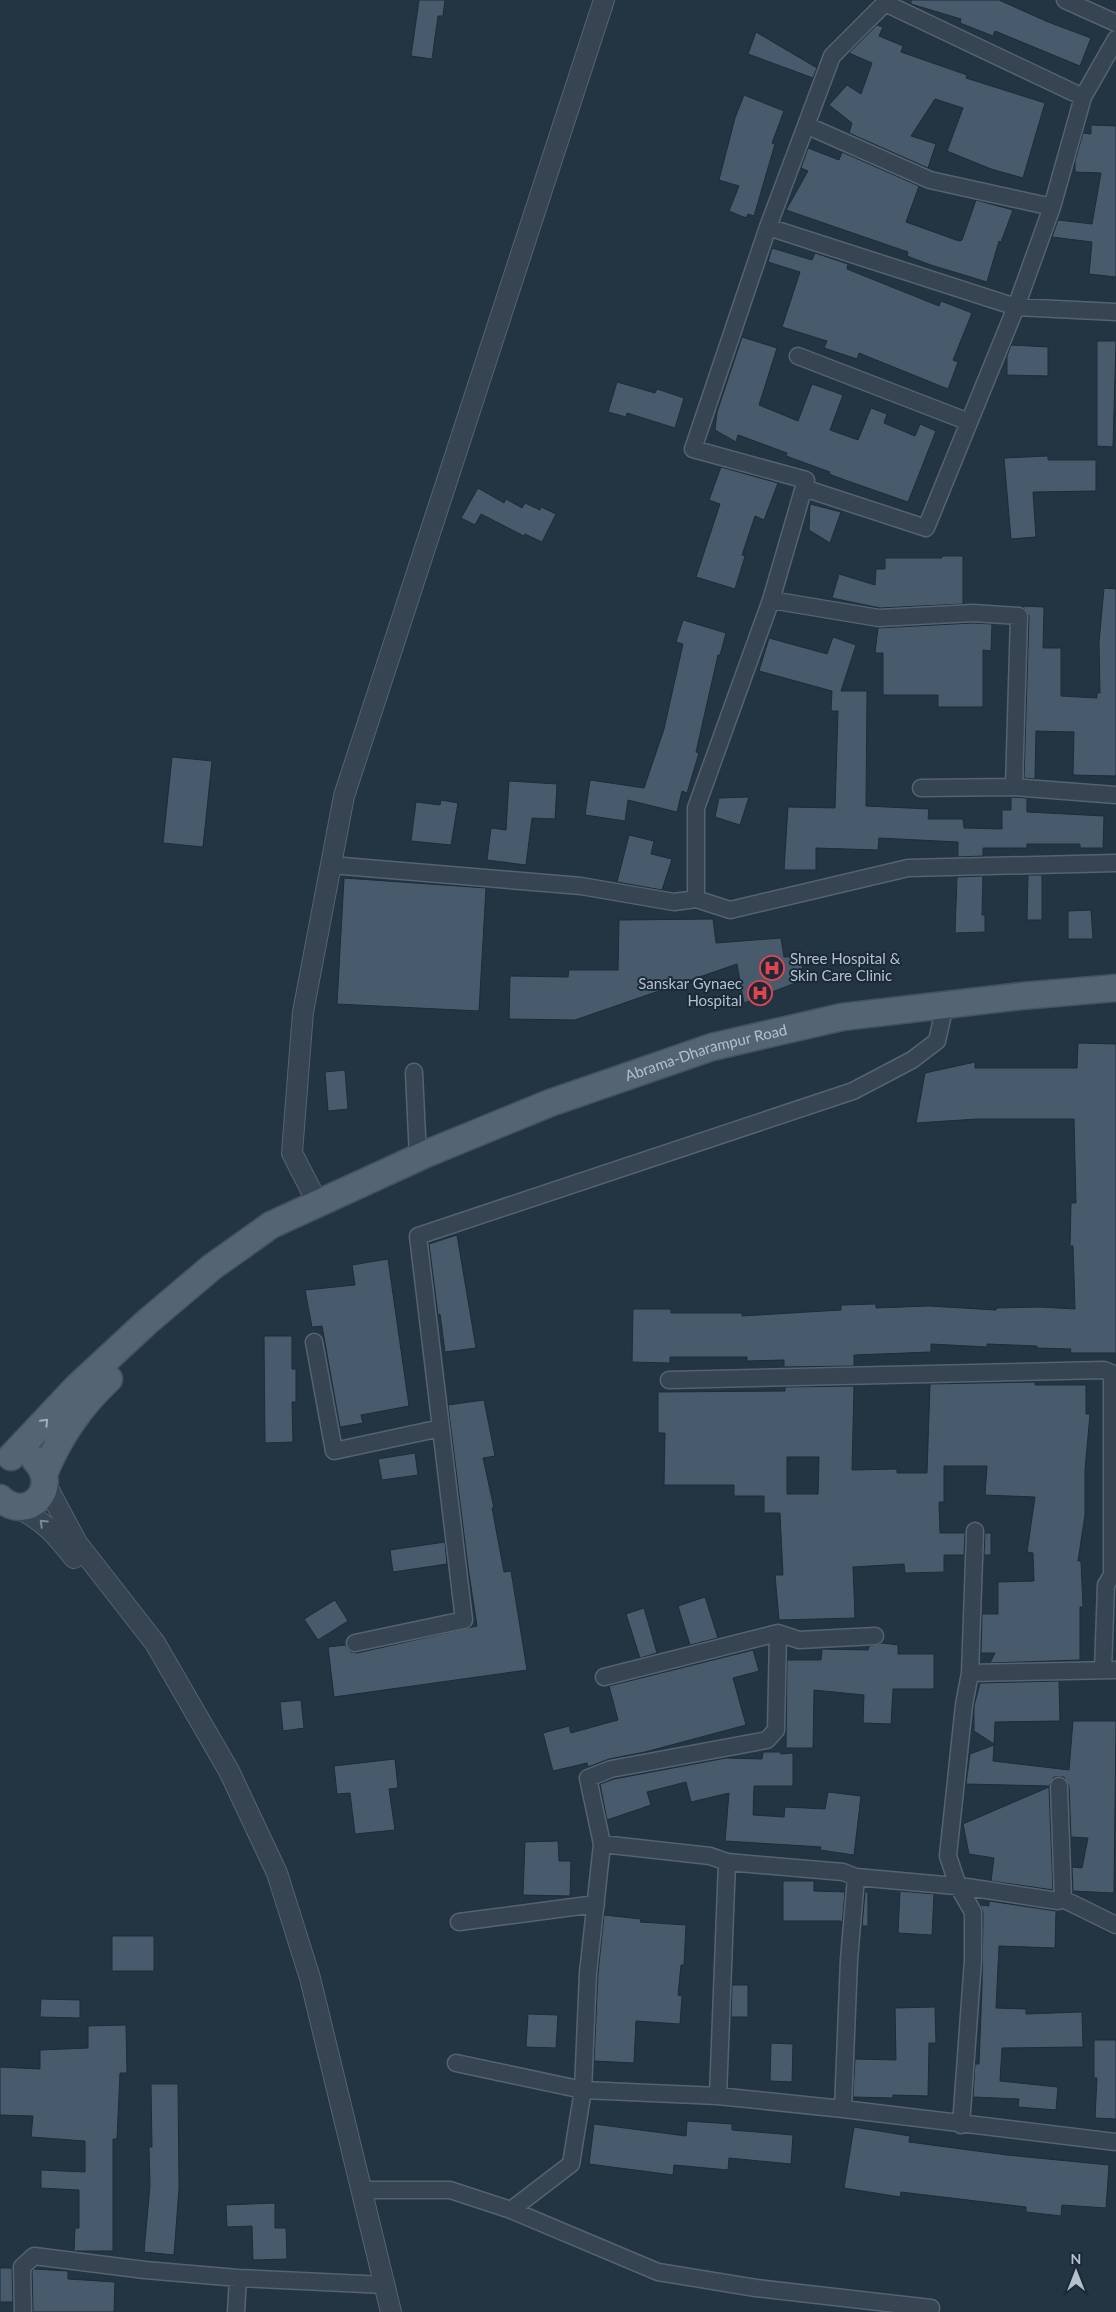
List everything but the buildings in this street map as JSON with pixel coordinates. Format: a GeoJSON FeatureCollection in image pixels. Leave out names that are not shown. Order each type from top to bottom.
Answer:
{"type":"FeatureCollection","features":[{"type":"Feature","properties":{"kind":"main road","name":"Abrama-Dharampur Road"},"geometry":{"type":"LineString","coordinates":[[318,1204],[418,1158],[550,1102],[712,1047],[842,1017],[1116,988]]}},
{"type":"Feature","properties":{"kind":"main road"},"geometry":{"type":"LineString","coordinates":[[4,1461],[77,1387],[147,1322],[212,1267],[271,1224],[318,1204]]}},
{"type":"Feature","properties":{"kind":"main road"},"geometry":{"type":"LineString","coordinates":[[8,1502],[33,1504],[44,1491],[45,1479],[56,1445],[66,1429],[100,1388],[224,1277],[318,1204]]}},
{"type":"Feature","properties":{"kind":"main road"},"geometry":{"type":"LineString","coordinates":[[4,1461],[28,1456],[41,1467],[45,1479]]}},
{"type":"Feature","properties":{"kind":"street"},"geometry":{"type":"LineString","coordinates":[[318,1204],[292,1153],[304,1012],[344,796],[604,0]]}},
{"type":"Feature","properties":{"kind":"street"},"geometry":{"type":"LineString","coordinates":[[1065,0],[1116,23]]}},
{"type":"Feature","properties":{"kind":"street"},"geometry":{"type":"LineString","coordinates":[[696,899],[696,808],[770,600],[806,480],[693,449],[768,227],[808,126],[832,56],[885,3],[1083,97]]}},
{"type":"Feature","properties":{"kind":"street"},"geometry":{"type":"LineString","coordinates":[[804,488],[926,528],[1016,307],[1052,207],[1083,97],[1116,39]]}},
{"type":"Feature","properties":{"kind":"street"},"geometry":{"type":"LineString","coordinates":[[808,126],[930,180],[1052,207]]}},
{"type":"Feature","properties":{"kind":"street"},"geometry":{"type":"LineString","coordinates":[[768,227],[1016,307],[1116,312]]}},
{"type":"Feature","properties":{"kind":"street"},"geometry":{"type":"LineString","coordinates":[[798,356],[970,422]]}},
{"type":"Feature","properties":{"kind":"street"},"geometry":{"type":"LineString","coordinates":[[770,600],[879,618],[973,613],[1019,616],[1014,787]]}},
{"type":"Feature","properties":{"kind":"street"},"geometry":{"type":"LineString","coordinates":[[921,788],[1014,787],[1116,795]]}},
{"type":"Feature","properties":{"kind":"street"},"geometry":{"type":"LineString","coordinates":[[332,865],[581,886],[674,902],[696,899],[730,910],[908,868],[1116,863]]}},
{"type":"Feature","properties":{"kind":"street"},"geometry":{"type":"LineString","coordinates":[[355,1643],[464,1620],[418,1236],[853,1091],[912,1060],[937,1041],[945,1005]]}},
{"type":"Feature","properties":{"kind":"street"},"geometry":{"type":"LineString","coordinates":[[414,1072],[418,1158]]}},
{"type":"Feature","properties":{"kind":"street"},"geometry":{"type":"LineString","coordinates":[[314,1342],[334,1451],[441,1428]]}},
{"type":"Feature","properties":{"kind":"street"},"geometry":{"type":"LineString","coordinates":[[669,1380],[1104,1370],[1114,1375],[1114,1575],[1106,1585],[1110,1670],[970,1673]]}},
{"type":"Feature","properties":{"kind":"street"},"geometry":{"type":"LineString","coordinates":[[45,1479],[77,1543],[155,1643],[229,1771],[277,1873],[310,1978],[392,2312]]}},
{"type":"Feature","properties":{"kind":"street"},"geometry":{"type":"LineString","coordinates":[[8,1502],[38,1517],[57,1537],[148,1651],[203,1727]]}},
{"type":"Feature","properties":{"kind":"street"},"geometry":{"type":"LineString","coordinates":[[961,2125],[973,1960],[973,1912],[958,1886],[948,1856],[964,1705],[970,1673],[975,1531]]}},
{"type":"Feature","properties":{"kind":"street"},"geometry":{"type":"LineString","coordinates":[[511,2210],[571,2164],[583,2090],[588,1973],[602,1844],[588,1778],[611,1769],[768,1740],[776,1730],[778,1633]]}},
{"type":"Feature","properties":{"kind":"street"},"geometry":{"type":"LineString","coordinates":[[604,1677],[778,1633],[798,1640],[875,1636]]}},
{"type":"Feature","properties":{"kind":"street"},"geometry":{"type":"LineString","coordinates":[[1059,1786],[1063,1898]]}},
{"type":"Feature","properties":{"kind":"street"},"geometry":{"type":"LineString","coordinates":[[602,1844],[710,1856],[727,1862],[843,1872],[856,1877],[958,1886],[1058,1901],[1063,1898]]}},
{"type":"Feature","properties":{"kind":"street"},"geometry":{"type":"LineString","coordinates":[[718,2096],[727,1862]]}},
{"type":"Feature","properties":{"kind":"street"},"geometry":{"type":"LineString","coordinates":[[843,2109],[849,1960],[856,1877]]}},
{"type":"Feature","properties":{"kind":"street"},"geometry":{"type":"LineString","coordinates":[[1063,1898],[1116,1924]]}},
{"type":"Feature","properties":{"kind":"street"},"geometry":{"type":"LineString","coordinates":[[458,1922],[596,1904]]}},
{"type":"Feature","properties":{"kind":"street"},"geometry":{"type":"LineString","coordinates":[[456,2063],[583,2090],[718,2096],[1116,2142]]}},
{"type":"Feature","properties":{"kind":"street"},"geometry":{"type":"LineString","coordinates":[[362,2190],[450,2190],[511,2210],[658,2272],[756,2288],[931,2308]]}},
{"type":"Feature","properties":{"kind":"street"},"geometry":{"type":"LineString","coordinates":[[23,2312],[22,2267],[34,2256],[145,2270],[238,2278],[385,2284]]}},
{"type":"Feature","properties":{"kind":"street"},"geometry":{"type":"LineString","coordinates":[[236,2312],[238,2278]]}},
{"type":"Feature","properties":{"kind":"place","name":"Shree Hospital & Skin Care Clinic"},"geometry":{"type":"Point","coordinates":[772,968]}},
{"type":"Feature","properties":{"kind":"place","name":"Sanskar Gynaec Hospital"},"geometry":{"type":"Point","coordinates":[760,993]}}]}
